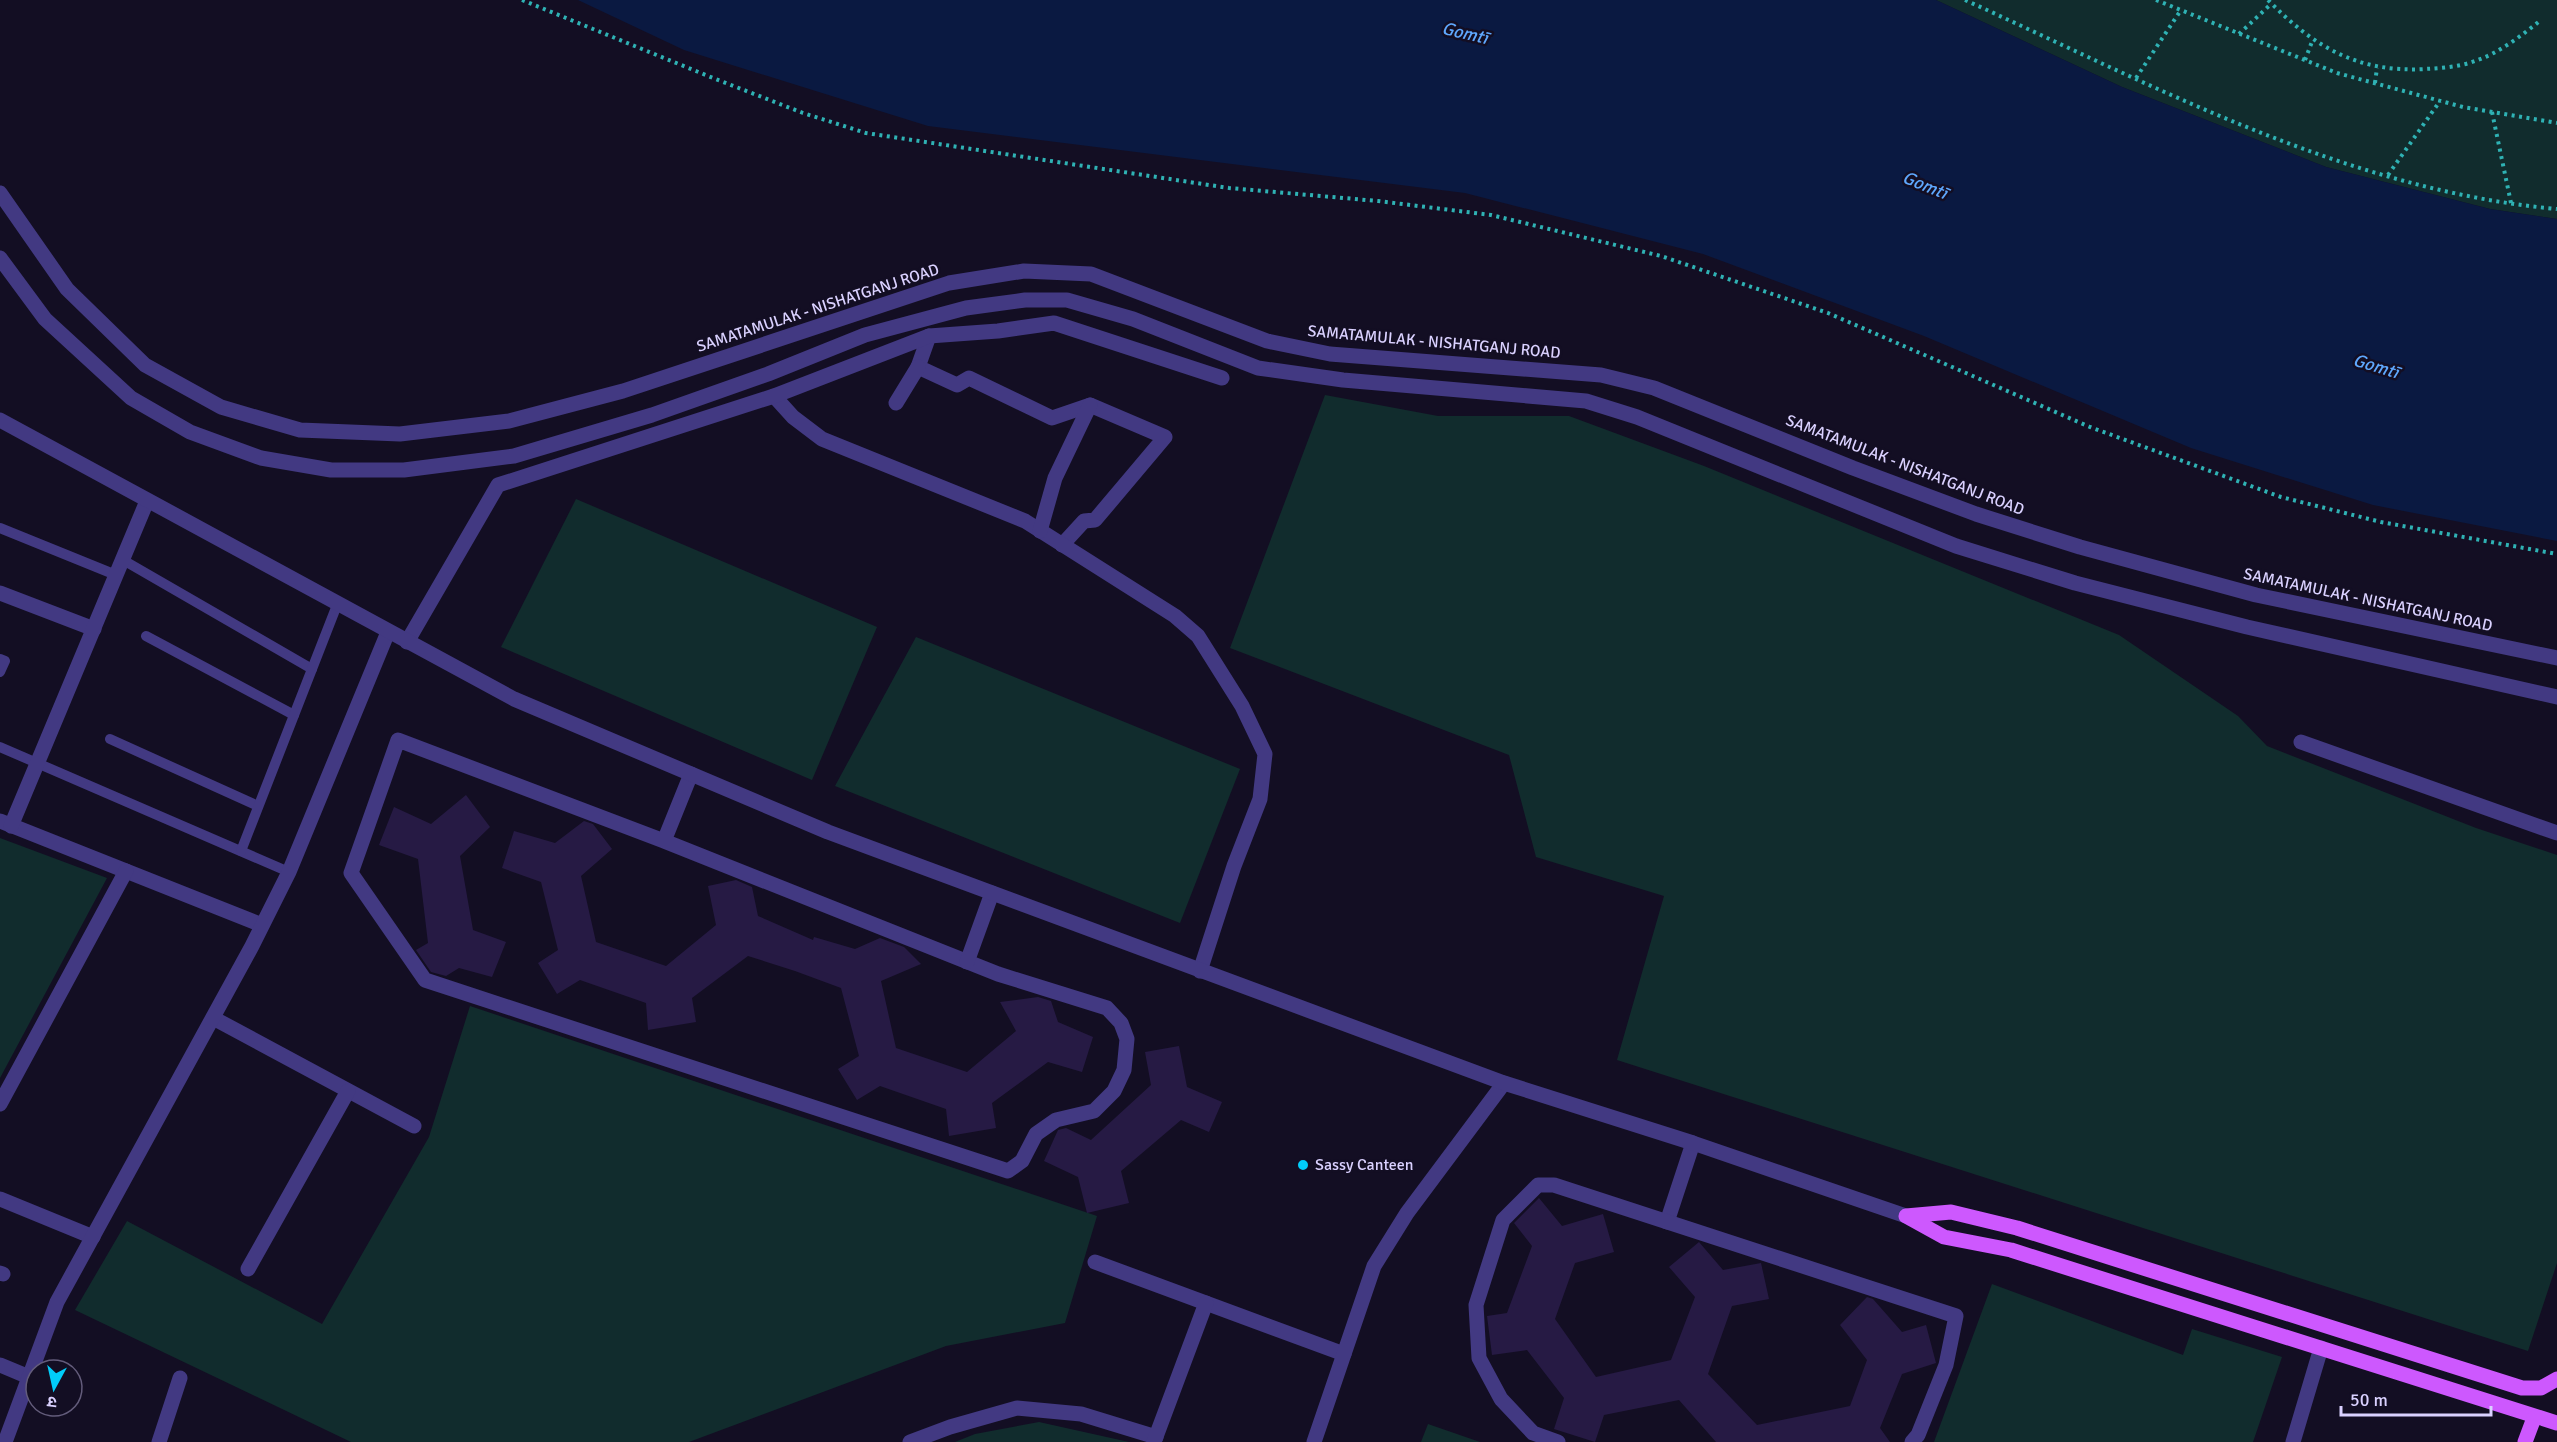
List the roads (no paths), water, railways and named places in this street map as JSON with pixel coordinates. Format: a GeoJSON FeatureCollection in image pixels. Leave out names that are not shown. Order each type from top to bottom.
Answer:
{"type":"FeatureCollection","features":[{"type":"Feature","properties":{"kind":"main road"},"geometry":{"type":"LineString","coordinates":[[1906,1216],[1951,1212],[2017,1228],[2522,1388],[2541,1388],[2557,1379]]}},
{"type":"Feature","properties":{"kind":"main road"},"geometry":{"type":"LineString","coordinates":[[1906,1216],[1944,1237],[2011,1250],[2534,1418],[2557,1423]]}},
{"type":"Feature","properties":{"kind":"main road"},"geometry":{"type":"LineString","coordinates":[[2525,1442],[2534,1418]]}},
{"type":"Feature","properties":{"kind":"street","name":"SAMATAMULAK - NISHATGANJ ROAD"},"geometry":{"type":"LineString","coordinates":[[0,193],[67,289],[145,365],[221,407],[300,430],[400,434],[509,421],[623,391],[949,283],[1024,271],[1091,274],[1267,341],[1330,354],[1601,375],[1654,388],[1853,468],[1976,514],[2080,547],[2256,596],[2557,658]]}},
{"type":"Feature","properties":{"kind":"street"},"geometry":{"type":"LineString","coordinates":[[0,258],[45,319],[131,398],[190,432],[261,458],[331,470],[404,470],[514,456],[652,415],[768,374],[865,335],[966,308],[1025,300],[1067,300],[1133,318],[1258,368],[1343,380],[1586,401],[1670,430],[1956,546],[2075,583],[2247,627],[2373,653],[2557,698]]}},
{"type":"Feature","properties":{"kind":"street"},"geometry":{"type":"LineString","coordinates":[[406,642],[498,484],[774,396],[929,336],[998,331],[1054,322],[1222,378]]}},
{"type":"Feature","properties":{"kind":"street"},"geometry":{"type":"LineString","coordinates":[[896,403],[918,367],[929,336]]}},
{"type":"Feature","properties":{"kind":"street"},"geometry":{"type":"LineString","coordinates":[[918,367],[957,386],[969,378],[1052,418],[1090,405],[1165,437],[1095,520],[1084,521],[1062,545]]}},
{"type":"Feature","properties":{"kind":"street"},"geometry":{"type":"LineString","coordinates":[[774,396],[793,417],[822,439],[1025,521],[1175,616],[1198,636],[1242,706],[1265,754],[1260,799],[1234,866],[1200,971]]}},
{"type":"Feature","properties":{"kind":"street"},"geometry":{"type":"LineString","coordinates":[[1040,531],[1055,478],[1090,405]]}},
{"type":"Feature","properties":{"kind":"street"},"geometry":{"type":"LineString","coordinates":[[0,420],[337,605],[514,699],[691,774],[828,831],[1504,1083],[1693,1143],[1906,1216]]}},
{"type":"Feature","properties":{"kind":"street"},"geometry":{"type":"LineString","coordinates":[[147,501],[38,762],[5,824],[262,925]]}},
{"type":"Feature","properties":{"kind":"street"},"geometry":{"type":"LineString","coordinates":[[0,593],[94,629]]}},
{"type":"Feature","properties":{"kind":"street"},"geometry":{"type":"LineString","coordinates":[[36,1358],[57,1302],[213,1018],[289,872],[388,632]]}},
{"type":"Feature","properties":{"kind":"street"},"geometry":{"type":"LineString","coordinates":[[398,740],[664,841],[998,974],[1107,1008],[1121,1023],[1127,1039],[1124,1070],[1114,1091],[1094,1111],[1056,1120],[1036,1134],[1023,1161],[1008,1171],[425,980],[351,873],[398,740]]}},
{"type":"Feature","properties":{"kind":"street"},"geometry":{"type":"LineString","coordinates":[[2301,742],[2557,833]]}},
{"type":"Feature","properties":{"kind":"street"},"geometry":{"type":"LineString","coordinates":[[664,841],[691,774]]}},
{"type":"Feature","properties":{"kind":"street"},"geometry":{"type":"LineString","coordinates":[[0,1104],[126,871]]}},
{"type":"Feature","properties":{"kind":"street"},"geometry":{"type":"LineString","coordinates":[[967,962],[992,893]]}},
{"type":"Feature","properties":{"kind":"street"},"geometry":{"type":"LineString","coordinates":[[213,1018],[414,1126]]}},
{"type":"Feature","properties":{"kind":"street"},"geometry":{"type":"LineString","coordinates":[[1314,1442],[1374,1266],[1407,1213],[1504,1083]]}},
{"type":"Feature","properties":{"kind":"street"},"geometry":{"type":"LineString","coordinates":[[248,1269],[348,1091]]}},
{"type":"Feature","properties":{"kind":"street"},"geometry":{"type":"LineString","coordinates":[[1667,1222],[1693,1143]]}},
{"type":"Feature","properties":{"kind":"street"},"geometry":{"type":"LineString","coordinates":[[1558,1442],[1533,1433],[1501,1399],[1479,1358],[1476,1305],[1503,1220],[1538,1185],[1554,1185],[1956,1316],[1947,1365],[1918,1435],[1912,1442]]}},
{"type":"Feature","properties":{"kind":"street"},"geometry":{"type":"LineString","coordinates":[[0,1199],[93,1237]]}},
{"type":"Feature","properties":{"kind":"street"},"geometry":{"type":"LineString","coordinates":[[1095,1262],[1344,1354]]}},
{"type":"Feature","properties":{"kind":"street"},"geometry":{"type":"LineString","coordinates":[[910,1442],[950,1427],[1017,1408],[1081,1414],[1155,1439],[1206,1303]]}},
{"type":"Feature","properties":{"kind":"street"},"geometry":{"type":"LineString","coordinates":[[2293,1442],[2321,1348]]}},
{"type":"Feature","properties":{"kind":"street"},"geometry":{"type":"LineString","coordinates":[[0,1365],[24,1375]]}},
{"type":"Feature","properties":{"kind":"street"},"geometry":{"type":"LineString","coordinates":[[159,1442],[180,1378]]}},
{"type":"Feature","properties":{"kind":"street"},"geometry":{"type":"LineString","coordinates":[[5,1442],[24,1391]]}},
{"type":"Feature","properties":{"kind":"lane"},"geometry":{"type":"LineString","coordinates":[[0,528],[116,575]]}},
{"type":"Feature","properties":{"kind":"lane"},"geometry":{"type":"LineString","coordinates":[[123,560],[312,669]]}},
{"type":"Feature","properties":{"kind":"lane"},"geometry":{"type":"LineString","coordinates":[[241,851],[337,605]]}},
{"type":"Feature","properties":{"kind":"lane"},"geometry":{"type":"LineString","coordinates":[[146,636],[294,715]]}},
{"type":"Feature","properties":{"kind":"lane"},"geometry":{"type":"LineString","coordinates":[[0,659],[5,661],[0,672]]}},
{"type":"Feature","properties":{"kind":"lane"},"geometry":{"type":"LineString","coordinates":[[110,739],[258,806]]}},
{"type":"Feature","properties":{"kind":"lane"},"geometry":{"type":"LineString","coordinates":[[0,747],[289,872]]}},
{"type":"Feature","properties":{"kind":"water","name":"Gomtī"},"geometry":{"type":"Polygon","coordinates":[[[578,0],[1936,0],[2122,87],[2326,167],[2490,209],[2557,219],[2557,541],[2373,505],[2191,448],[1924,336],[1703,254],[1465,193],[928,126],[684,50],[578,0]]]}},
{"type":"Feature","properties":{"kind":"place","name":"Sassy Canteen"},"geometry":{"type":"Point","coordinates":[1303,1165]}}]}
